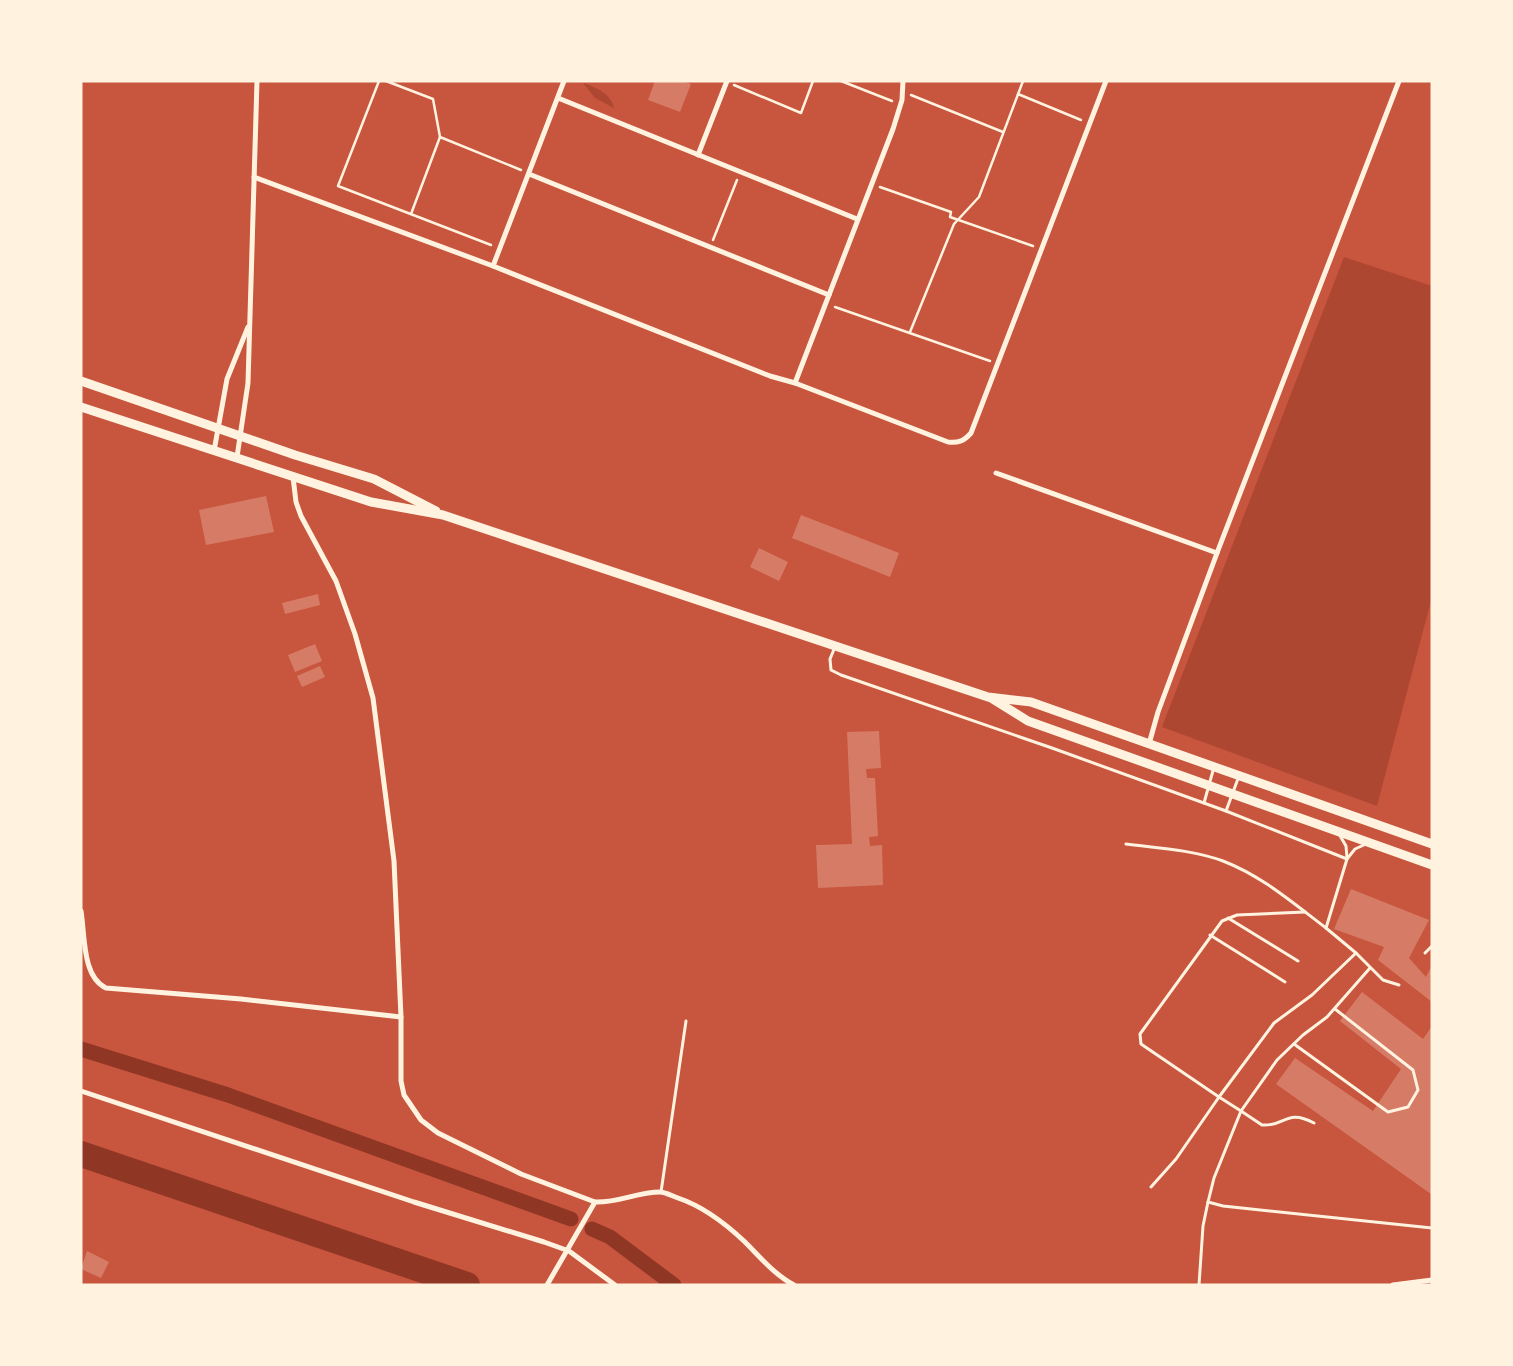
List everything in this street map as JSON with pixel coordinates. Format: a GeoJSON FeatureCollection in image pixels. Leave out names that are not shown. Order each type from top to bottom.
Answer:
{"type":"FeatureCollection","features":[{"type":"Feature","properties":{"kind":"main road"},"geometry":{"type":"LineString","coordinates":[[81,381],[374,479],[443,515]]}},
{"type":"Feature","properties":{"kind":"main road"},"geometry":{"type":"LineString","coordinates":[[81,407],[371,502],[443,515],[988,697],[1032,702],[1432,844]]}},
{"type":"Feature","properties":{"kind":"main road"},"geometry":{"type":"LineString","coordinates":[[988,697],[1028,721],[1432,866]]}},
{"type":"Feature","properties":{"kind":"street"},"geometry":{"type":"LineString","coordinates":[[237,458],[242,436],[248,383],[257,81]]}},
{"type":"Feature","properties":{"kind":"street"},"geometry":{"type":"LineString","coordinates":[[493,266],[564,81]]}},
{"type":"Feature","properties":{"kind":"street"},"geometry":{"type":"LineString","coordinates":[[795,383],[900,105],[903,81]]}},
{"type":"Feature","properties":{"kind":"street"},"geometry":{"type":"LineString","coordinates":[[254,177],[493,266],[770,376],[795,383],[948,442],[956,443],[964,440],[971,433],[1106,81]]}},
{"type":"Feature","properties":{"kind":"street"},"geometry":{"type":"LineString","coordinates":[[1149,744],[1158,712],[1217,553],[1399,81]]}},
{"type":"Feature","properties":{"kind":"street"},"geometry":{"type":"LineString","coordinates":[[698,155],[726,82]]}},
{"type":"Feature","properties":{"kind":"street"},"geometry":{"type":"LineString","coordinates":[[558,98],[857,220]]}},
{"type":"Feature","properties":{"kind":"street"},"geometry":{"type":"LineString","coordinates":[[529,174],[829,295]]}},
{"type":"Feature","properties":{"kind":"street"},"geometry":{"type":"LineString","coordinates":[[214,451],[227,379],[249,324]]}},
{"type":"Feature","properties":{"kind":"street"},"geometry":{"type":"LineString","coordinates":[[996,473],[1217,553]]}},
{"type":"Feature","properties":{"kind":"street"},"geometry":{"type":"LineString","coordinates":[[293,477],[296,502],[301,516],[336,581],[355,634],[372,691],[392,835],[401,1017],[401,1081],[404,1095],[421,1120],[438,1133],[522,1174],[595,1202],[611,1203],[638,1195],[661,1192],[688,1201],[705,1211],[742,1240],[783,1279],[794,1285]]}},
{"type":"Feature","properties":{"kind":"street"},"geometry":{"type":"LineString","coordinates":[[81,911],[90,972],[96,983],[106,988],[241,999],[401,1017]]}},
{"type":"Feature","properties":{"kind":"street"},"geometry":{"type":"LineString","coordinates":[[81,1091],[414,1202],[569,1251],[615,1285]]}},
{"type":"Feature","properties":{"kind":"street"},"geometry":{"type":"LineString","coordinates":[[547,1285],[569,1251],[595,1202]]}},
{"type":"Feature","properties":{"kind":"street"},"geometry":{"type":"LineString","coordinates":[[1393,1285],[1432,1280]]}},
{"type":"Feature","properties":{"kind":"lane"},"geometry":{"type":"LineString","coordinates":[[835,646],[829,666],[836,673],[1226,811],[1347,859]]}},
{"type":"Feature","properties":{"kind":"lane"},"geometry":{"type":"LineString","coordinates":[[1204,803],[1214,767]]}},
{"type":"Feature","properties":{"kind":"lane"},"geometry":{"type":"LineString","coordinates":[[1226,811],[1240,776]]}},
{"type":"Feature","properties":{"kind":"lane"},"geometry":{"type":"LineString","coordinates":[[1326,928],[1347,859],[1346,846],[1337,831]]}},
{"type":"Feature","properties":{"kind":"lane"},"geometry":{"type":"LineString","coordinates":[[1347,859],[1355,849],[1369,843]]}},
{"type":"Feature","properties":{"kind":"lane"},"geometry":{"type":"LineString","coordinates":[[1126,844],[1174,850],[1225,862],[1259,879],[1326,928],[1389,984],[1399,985]]}},
{"type":"Feature","properties":{"kind":"lane"},"geometry":{"type":"LineString","coordinates":[[1305,912],[1222,920],[1140,1034],[1139,1039],[1141,1044],[1262,1125],[1294,1116],[1303,1117],[1314,1123]]}},
{"type":"Feature","properties":{"kind":"lane"},"geometry":{"type":"LineString","coordinates":[[1228,918],[1298,961]]}},
{"type":"Feature","properties":{"kind":"lane"},"geometry":{"type":"LineString","coordinates":[[1210,936],[1285,982]]}},
{"type":"Feature","properties":{"kind":"lane"},"geometry":{"type":"LineString","coordinates":[[1424,953],[1432,946]]}},
{"type":"Feature","properties":{"kind":"lane"},"geometry":{"type":"LineString","coordinates":[[1151,1187],[1176,1159],[1274,1023],[1312,996],[1356,953]]}},
{"type":"Feature","properties":{"kind":"lane"},"geometry":{"type":"LineString","coordinates":[[1198,1285],[1203,1226],[1208,1202],[1214,1178],[1241,1111],[1277,1060],[1335,1009],[1370,968]]}},
{"type":"Feature","properties":{"kind":"lane"},"geometry":{"type":"LineString","coordinates":[[1294,1044],[1388,1112],[1408,1107],[1418,1090],[1413,1070],[1335,1009]]}},
{"type":"Feature","properties":{"kind":"lane"},"geometry":{"type":"LineString","coordinates":[[661,1192],[686,1021]]}},
{"type":"Feature","properties":{"kind":"lane"},"geometry":{"type":"LineString","coordinates":[[1208,1202],[1223,1206],[1432,1228]]}},
{"type":"Feature","properties":{"kind":"path"},"geometry":{"type":"LineString","coordinates":[[379,81],[338,186],[500,248]]}},
{"type":"Feature","properties":{"kind":"path"},"geometry":{"type":"LineString","coordinates":[[386,81],[433,99],[440,137],[411,214]]}},
{"type":"Feature","properties":{"kind":"path"},"geometry":{"type":"LineString","coordinates":[[726,82],[801,113],[813,81]]}},
{"type":"Feature","properties":{"kind":"path"},"geometry":{"type":"LineString","coordinates":[[841,81],[900,105]]}},
{"type":"Feature","properties":{"kind":"path"},"geometry":{"type":"LineString","coordinates":[[910,332],[956,219],[979,197],[1023,81]]}},
{"type":"Feature","properties":{"kind":"path"},"geometry":{"type":"LineString","coordinates":[[902,92],[1004,132]]}},
{"type":"Feature","properties":{"kind":"path"},"geometry":{"type":"LineString","coordinates":[[1018,94],[1090,124]]}},
{"type":"Feature","properties":{"kind":"path"},"geometry":{"type":"LineString","coordinates":[[440,137],[529,174]]}},
{"type":"Feature","properties":{"kind":"path"},"geometry":{"type":"LineString","coordinates":[[710,247],[740,172]]}},
{"type":"Feature","properties":{"kind":"path"},"geometry":{"type":"LineString","coordinates":[[871,183],[951,212],[950,217],[1041,249]]}},
{"type":"Feature","properties":{"kind":"path"},"geometry":{"type":"LineString","coordinates":[[826,304],[997,364]]}},
{"type":"Feature","properties":{"kind":"shaded area"},"geometry":{"type":"Polygon","coordinates":[[[583,83],[598,89],[606,95],[614,108],[595,98],[583,83]]]}},
{"type":"Feature","properties":{"kind":"shaded area"},"geometry":{"type":"Polygon","coordinates":[[[1344,257],[1432,286],[1432,597],[1377,806],[1162,727],[1344,257]]]}},
{"type":"Feature","properties":{"kind":"building"},"geometry":{"type":"Polygon","coordinates":[[[655,81],[683,81],[691,84],[680,112],[648,100],[655,81]]]}},
{"type":"Feature","properties":{"kind":"building"},"geometry":{"type":"Polygon","coordinates":[[[266,496],[274,532],[206,545],[199,510],[266,496]]]}},
{"type":"Feature","properties":{"kind":"building"},"geometry":{"type":"Polygon","coordinates":[[[801,515],[899,553],[890,577],[792,538],[801,515]]]}},
{"type":"Feature","properties":{"kind":"building"},"geometry":{"type":"Polygon","coordinates":[[[759,548],[788,562],[779,581],[750,567],[759,548]]]}},
{"type":"Feature","properties":{"kind":"building"},"geometry":{"type":"Polygon","coordinates":[[[318,594],[320,605],[285,614],[282,603],[318,594]]]}},
{"type":"Feature","properties":{"kind":"building"},"geometry":{"type":"Polygon","coordinates":[[[315,644],[322,661],[295,672],[288,655],[315,644]]]}},
{"type":"Feature","properties":{"kind":"building"},"geometry":{"type":"Polygon","coordinates":[[[320,666],[325,677],[302,687],[297,676],[320,666]]]}},
{"type":"Feature","properties":{"kind":"building"},"geometry":{"type":"Polygon","coordinates":[[[879,731],[881,768],[866,769],[867,778],[875,778],[878,836],[869,837],[870,846],[882,845],[883,885],[818,888],[816,845],[852,844],[847,732],[879,731]]]}},
{"type":"Feature","properties":{"kind":"building"},"geometry":{"type":"Polygon","coordinates":[[[1351,889],[1429,920],[1409,958],[1426,977],[1432,965],[1432,1002],[1378,960],[1384,947],[1334,929],[1351,889]]]}},
{"type":"Feature","properties":{"kind":"building"},"geometry":{"type":"Polygon","coordinates":[[[1362,992],[1423,1039],[1432,1026],[1431,1194],[1276,1084],[1295,1058],[1373,1111],[1401,1069],[1340,1021],[1362,992]]]}},
{"type":"Feature","properties":{"kind":"building"},"geometry":{"type":"Polygon","coordinates":[[[87,1251],[109,1262],[101,1278],[81,1269],[87,1251]]]}},
{"type":"Feature","properties":{"kind":"waterway"},"geometry":{"type":"LineString","coordinates":[[81,1049],[228,1095],[571,1219]]}},
{"type":"Feature","properties":{"kind":"waterway"},"geometry":{"type":"LineString","coordinates":[[81,1154],[467,1285]]}},
{"type":"Feature","properties":{"kind":"waterway"},"geometry":{"type":"LineString","coordinates":[[592,1229],[610,1237],[674,1285]]}}]}
